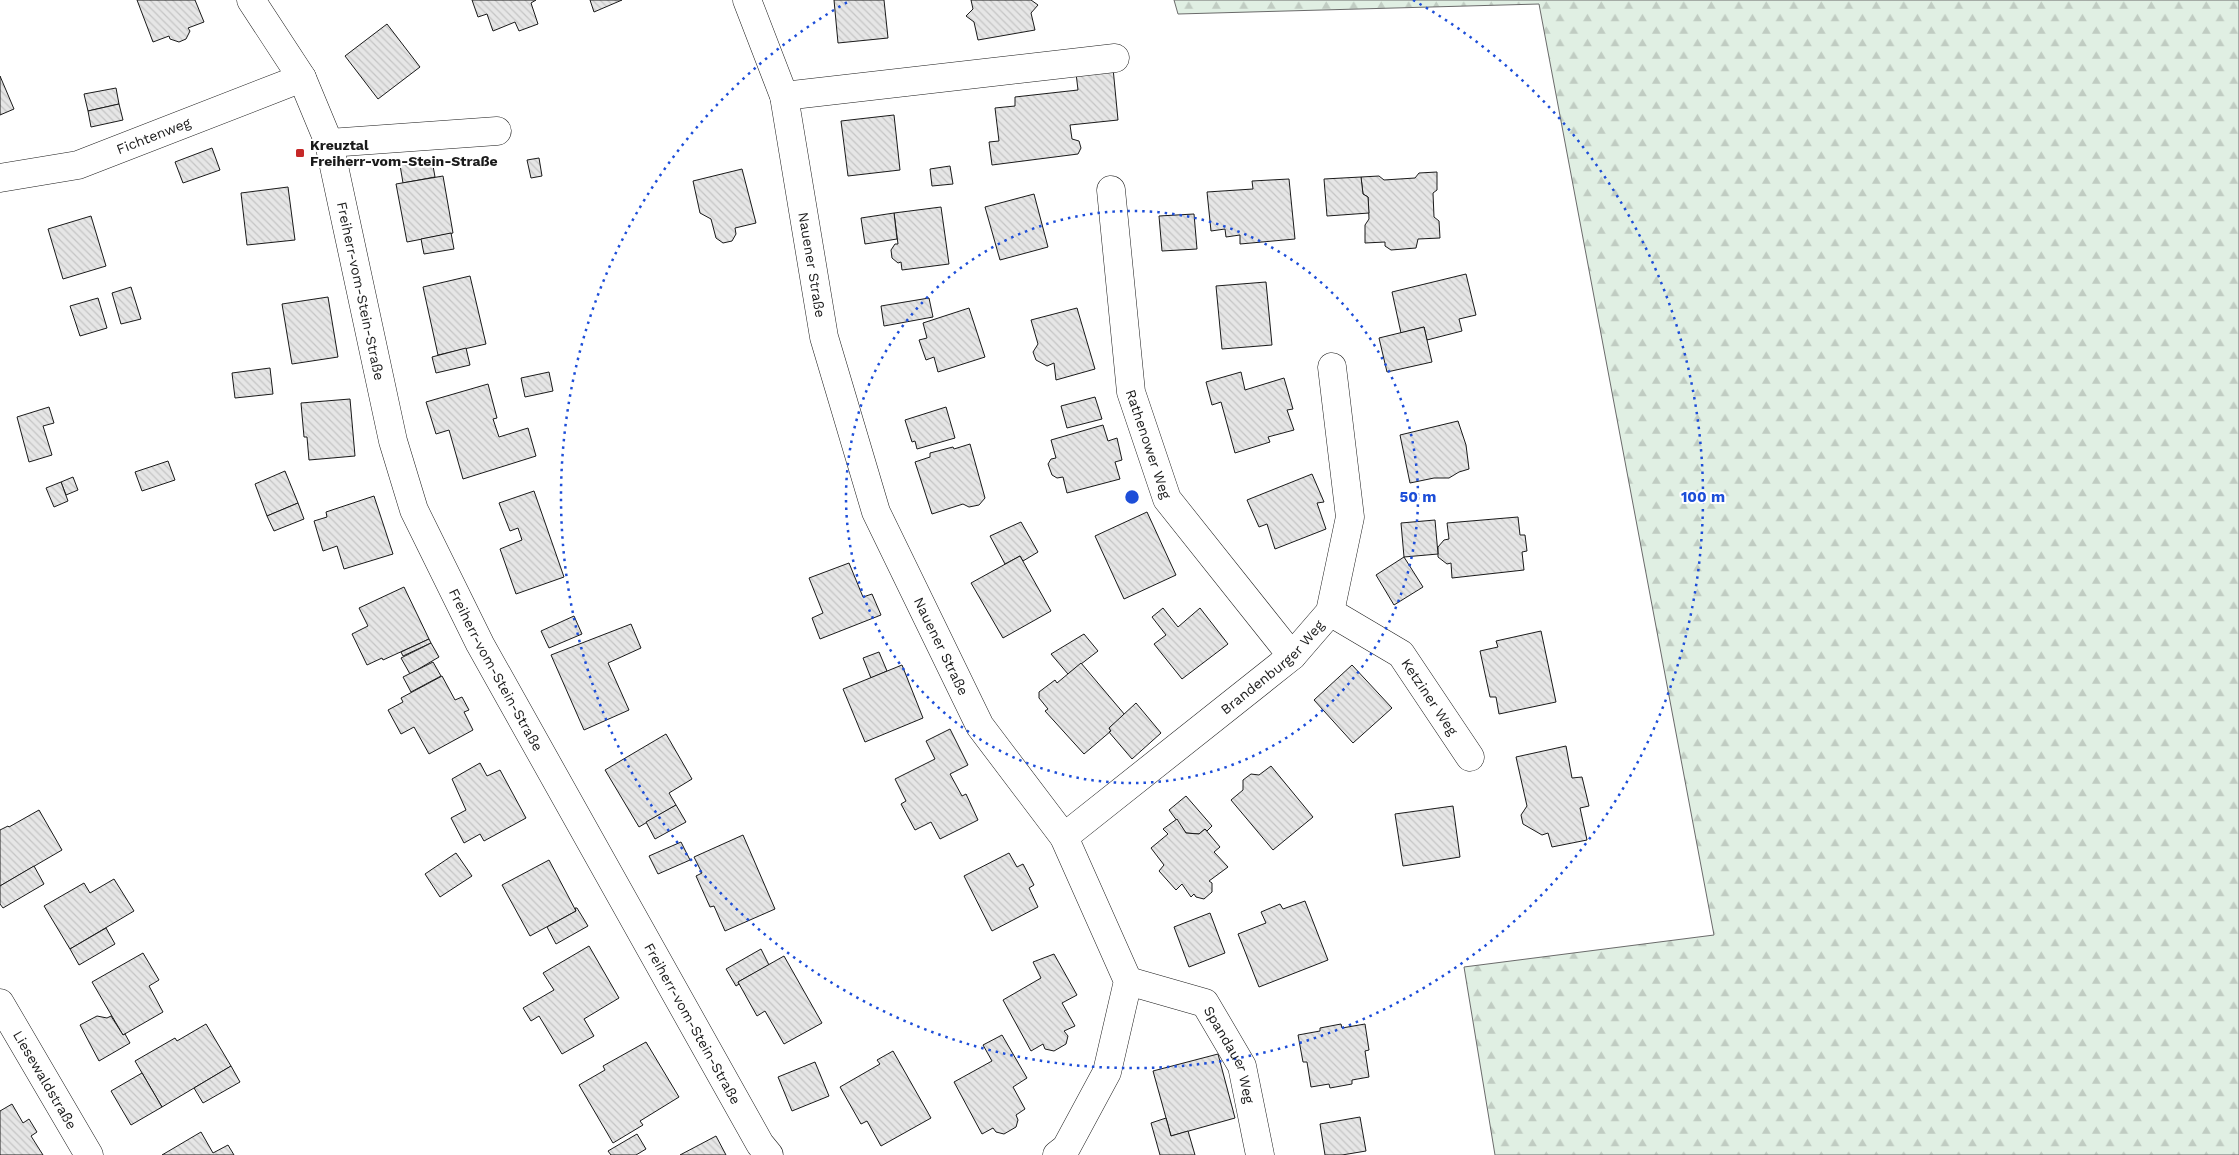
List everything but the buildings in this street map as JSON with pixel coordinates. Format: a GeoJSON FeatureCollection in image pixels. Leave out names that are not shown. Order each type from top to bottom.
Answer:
{"type":"FeatureCollection","features":[{"type":"Feature","properties":{"kind":"street","name":"Freiherr-vom-Stein-Straße"},"geometry":{"type":"LineString","coordinates":[[252,0],[302,78],[329,143],[393,441],[414,510],[485,653],[760,1144],[770,1155]]}},
{"type":"Feature","properties":{"kind":"street","name":"Nauener Straße"},"geometry":{"type":"LineString","coordinates":[[747,0],[784,96],[824,337],[876,512],[980,726],[1064,837],[1128,981]]}},
{"type":"Feature","properties":{"kind":"street"},"geometry":{"type":"LineString","coordinates":[[784,96],[1115,58]]}},
{"type":"Feature","properties":{"kind":"street","name":"Fichtenweg"},"geometry":{"type":"LineString","coordinates":[[0,178],[78,165],[302,78]]}},
{"type":"Feature","properties":{"kind":"street"},"geometry":{"type":"LineString","coordinates":[[329,143],[496,131]]}},
{"type":"Feature","properties":{"kind":"street","name":"Rathenower Weg"},"geometry":{"type":"LineString","coordinates":[[1111,190],[1131,392],[1167,499],[1292,656]]}},
{"type":"Feature","properties":{"kind":"street","name":"Brandenburger Weg"},"geometry":{"type":"LineString","coordinates":[[1064,837],[1292,656],[1330,612],[1350,517],[1332,367]]}},
{"type":"Feature","properties":{"kind":"street","name":"Ketziner Weg"},"geometry":{"type":"LineString","coordinates":[[1330,612],[1401,654],[1470,757]]}},
{"type":"Feature","properties":{"kind":"street"},"geometry":{"type":"LineString","coordinates":[[1057,1155],[1066,1148],[1106,1072],[1128,981]]}},
{"type":"Feature","properties":{"kind":"street","name":"Spandauer Weg"},"geometry":{"type":"LineString","coordinates":[[1128,981],[1205,1004],[1242,1066],[1260,1155]]}},
{"type":"Feature","properties":{"kind":"street","name":"Liesewaldstraße"},"geometry":{"type":"LineString","coordinates":[[3,1015],[89,1155]]}},
{"type":"Feature","properties":{"kind":"green space"},"geometry":{"type":"Polygon","coordinates":[[[1174,0],[2239,0],[2239,1155],[1495,1155],[1464,967],[1714,935],[1539,4],[1178,14],[1174,0]]]}},
{"type":"Feature","properties":{"kind":"place","name":"Kreuztal Freiherr-vom-Stein-Straße"},"geometry":{"type":"Point","coordinates":[300,153]}}]}
